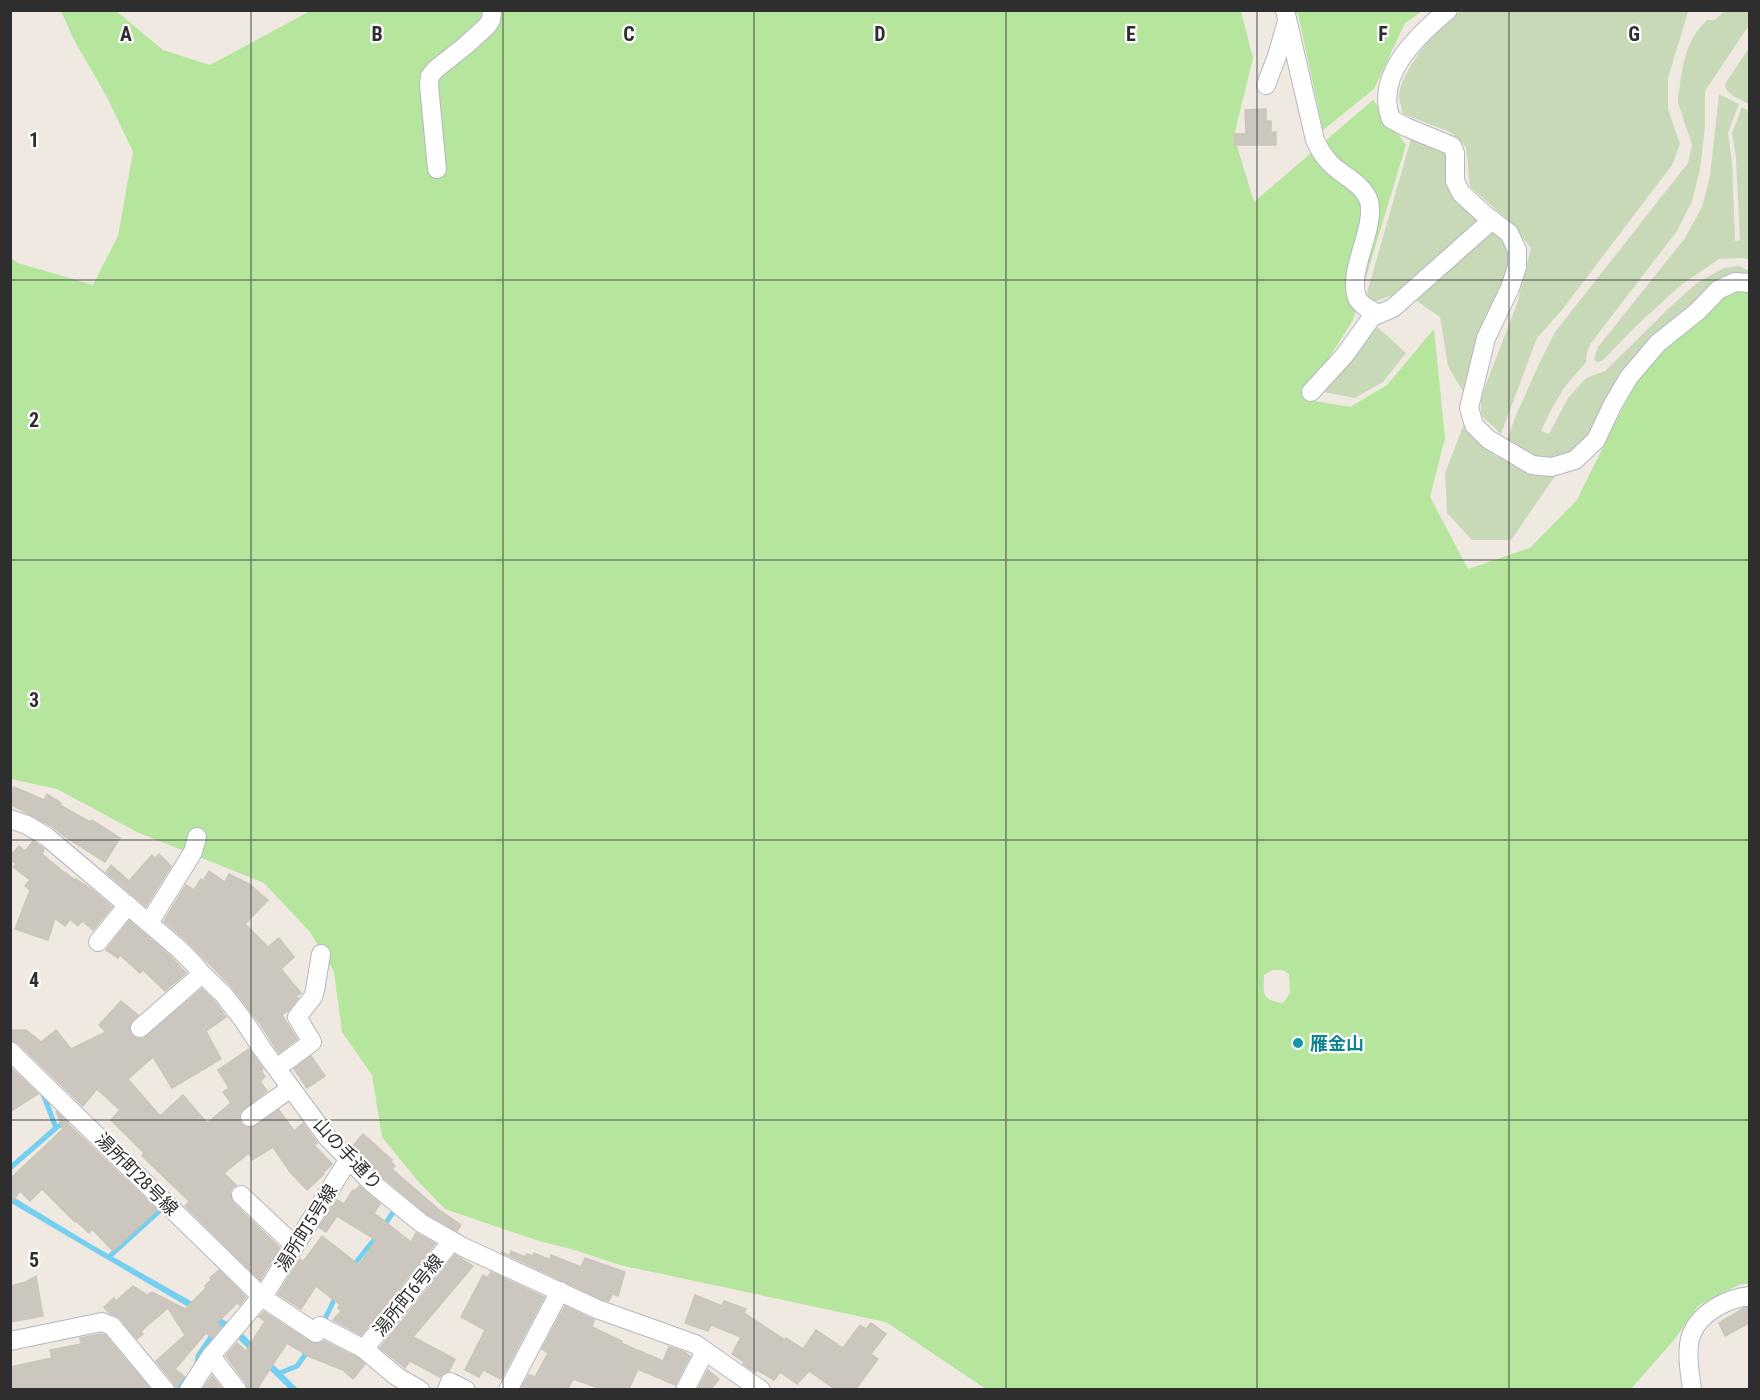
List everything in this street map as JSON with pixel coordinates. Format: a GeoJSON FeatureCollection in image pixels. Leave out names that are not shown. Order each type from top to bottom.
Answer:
{"type":"FeatureCollection","features":[{"type":"Feature","properties":{"kind":"street"},"geometry":{"type":"LineString","coordinates":[[437,169],[430,76],[487,26],[491,20],[492,10]]}},
{"type":"Feature","properties":{"kind":"street"},"geometry":{"type":"LineString","coordinates":[[1448,10],[1410,47],[1394,71],[1387,96],[1387,108],[1392,119],[1452,146],[1455,153],[1455,181],[1461,193],[1509,233],[1518,250],[1518,267],[1486,338],[1469,408],[1474,424],[1488,439],[1532,465],[1552,467],[1575,460],[1596,440],[1629,377],[1658,344],[1698,311],[1718,290],[1735,282],[1749,283]]}},
{"type":"Feature","properties":{"kind":"street"},"geometry":{"type":"LineString","coordinates":[[1287,15],[1315,140],[1321,154],[1331,165],[1364,190],[1369,203],[1370,214],[1358,267],[1356,290],[1357,299],[1365,307],[1379,314]]}},
{"type":"Feature","properties":{"kind":"street"},"geometry":{"type":"LineString","coordinates":[[1266,85],[1277,56],[1287,15]]}},
{"type":"Feature","properties":{"kind":"street"},"geometry":{"type":"LineString","coordinates":[[1311,392],[1344,356],[1372,317],[1393,308],[1492,220]]}},
{"type":"Feature","properties":{"kind":"street","name":"山の手通り"},"geometry":{"type":"LineString","coordinates":[[10,819],[27,825],[47,837],[178,948],[223,994],[327,1137],[371,1182],[421,1223],[453,1241],[597,1309],[695,1344],[761,1389]]}},
{"type":"Feature","properties":{"kind":"street"},"geometry":{"type":"LineString","coordinates":[[149,923],[193,852],[197,837]]}},
{"type":"Feature","properties":{"kind":"street"},"geometry":{"type":"LineString","coordinates":[[98,942],[128,905]]}},
{"type":"Feature","properties":{"kind":"street"},"geometry":{"type":"LineString","coordinates":[[277,1068],[312,1042],[297,1017],[315,990],[321,954]]}},
{"type":"Feature","properties":{"kind":"street"},"geometry":{"type":"LineString","coordinates":[[140,1028],[202,974]]}},
{"type":"Feature","properties":{"kind":"street","name":"湯所町28号線"},"geometry":{"type":"LineString","coordinates":[[10,1051],[262,1297],[316,1334],[320,1326],[364,1349]]}},
{"type":"Feature","properties":{"kind":"street"},"geometry":{"type":"LineString","coordinates":[[250,1117],[291,1088]]}},
{"type":"Feature","properties":{"kind":"street","name":"湯所町5号線"},"geometry":{"type":"LineString","coordinates":[[189,1389],[211,1356],[262,1297],[345,1166],[351,1161]]}},
{"type":"Feature","properties":{"kind":"street"},"geometry":{"type":"LineString","coordinates":[[242,1195],[296,1246]]}},
{"type":"Feature","properties":{"kind":"street","name":"湯所町6号線"},"geometry":{"type":"LineString","coordinates":[[364,1349],[453,1241]]}},
{"type":"Feature","properties":{"kind":"street"},"geometry":{"type":"LineString","coordinates":[[508,1389],[560,1292]]}},
{"type":"Feature","properties":{"kind":"street"},"geometry":{"type":"LineString","coordinates":[[1692,1389],[1689,1353],[1693,1331],[1703,1318],[1719,1306],[1737,1298],[1749,1296]]}},
{"type":"Feature","properties":{"kind":"street"},"geometry":{"type":"LineString","coordinates":[[10,1341],[102,1322],[112,1326],[165,1389]]}},
{"type":"Feature","properties":{"kind":"street"},"geometry":{"type":"LineString","coordinates":[[364,1349],[396,1376],[420,1389]]}},
{"type":"Feature","properties":{"kind":"street"},"geometry":{"type":"LineString","coordinates":[[685,1389],[705,1351]]}},
{"type":"Feature","properties":{"kind":"street"},"geometry":{"type":"LineString","coordinates":[[211,1356],[237,1389]]}},
{"type":"Feature","properties":{"kind":"street"},"geometry":{"type":"LineString","coordinates":[[447,1389],[450,1382],[466,1389]]}},
{"type":"Feature","properties":{"kind":"green space"},"geometry":{"type":"Polygon","coordinates":[[[1609,10],[1611,12],[1688,12],[1668,78],[1668,109],[1680,144],[1672,165],[1562,310],[1537,338],[1501,434],[1481,415],[1481,397],[1517,304],[1531,248],[1507,219],[1470,187],[1466,147],[1450,132],[1403,114],[1399,95],[1407,73],[1423,47],[1443,25],[1462,11],[1609,10]]]}},
{"type":"Feature","properties":{"kind":"green space"},"geometry":{"type":"Polygon","coordinates":[[[61,11],[116,11],[163,50],[210,65],[310,11],[1241,11],[1253,58],[1234,136],[1254,202],[1373,100],[1406,145],[1353,320],[1303,399],[1350,407],[1387,385],[1434,329],[1445,438],[1430,497],[1468,569],[1530,548],[1577,500],[1636,381],[1663,347],[1729,293],[1742,289],[1749,291],[1749,1284],[1740,1284],[1698,1306],[1674,1340],[1631,1389],[986,1389],[886,1322],[620,1265],[539,1241],[445,1209],[417,1180],[382,1137],[372,1075],[342,1032],[334,972],[310,932],[264,883],[137,832],[57,789],[11,779],[10,257],[18,263],[93,285],[118,236],[133,152],[107,97],[74,40],[61,11]],[[1272,970],[1264,975],[1264,991],[1267,998],[1283,1003],[1290,993],[1289,974],[1282,970],[1272,970]]]}},
{"type":"Feature","properties":{"kind":"green space"},"geometry":{"type":"Polygon","coordinates":[[[1285,11],[1422,11],[1405,23],[1374,89],[1323,130],[1298,14],[1285,11]]]}},
{"type":"Feature","properties":{"kind":"green space"},"geometry":{"type":"Polygon","coordinates":[[[1724,11],[1749,11],[1749,25],[1705,91],[1705,126],[1700,169],[1692,201],[1677,231],[1591,343],[1586,362],[1564,388],[1541,431],[1549,434],[1568,398],[1586,378],[1605,371],[1697,283],[1724,268],[1739,266],[1749,271],[1749,279],[1706,296],[1575,455],[1544,461],[1508,446],[1514,420],[1555,332],[1688,163],[1692,145],[1678,103],[1683,65],[1689,46],[1699,28],[1707,20],[1715,20],[1724,11]]]}},
{"type":"Feature","properties":{"kind":"green space"},"geometry":{"type":"Polygon","coordinates":[[[1749,48],[1749,104],[1731,94],[1725,84],[1749,48]]]}},
{"type":"Feature","properties":{"kind":"green space"},"geometry":{"type":"Polygon","coordinates":[[[1719,94],[1739,104],[1728,133],[1732,162],[1735,241],[1740,240],[1736,158],[1732,133],[1742,107],[1749,111],[1749,260],[1744,258],[1719,259],[1681,285],[1605,358],[1596,362],[1594,358],[1598,347],[1685,238],[1702,207],[1710,176],[1719,94]]]}},
{"type":"Feature","properties":{"kind":"green space"},"geometry":{"type":"Polygon","coordinates":[[[1411,139],[1448,151],[1479,220],[1393,295],[1370,303],[1367,293],[1411,139]]]}},
{"type":"Feature","properties":{"kind":"green space"},"geometry":{"type":"Polygon","coordinates":[[[1489,229],[1496,233],[1504,243],[1512,267],[1465,395],[1448,366],[1440,317],[1414,299],[1489,229]]]}},
{"type":"Feature","properties":{"kind":"green space"},"geometry":{"type":"Polygon","coordinates":[[[1375,325],[1406,353],[1383,382],[1355,398],[1318,391],[1375,325]]]}},
{"type":"Feature","properties":{"kind":"green space"},"geometry":{"type":"Polygon","coordinates":[[[1464,424],[1496,456],[1555,476],[1511,540],[1472,540],[1447,513],[1445,473],[1464,424]]]}},
{"type":"Feature","properties":{"kind":"water"},"geometry":{"type":"Polygon","coordinates":[[[10,1195],[231,1324],[298,1389],[289,1389],[224,1328],[11,1203],[10,1195]]]}},
{"type":"Feature","properties":{"kind":"building"},"geometry":{"type":"Polygon","coordinates":[[[1266,109],[1266,121],[1271,121],[1271,132],[1276,132],[1276,145],[1235,145],[1234,134],[1246,134],[1245,110],[1266,109]]]}},
{"type":"Feature","properties":{"kind":"building"},"geometry":{"type":"Polygon","coordinates":[[[14,787],[44,800],[47,794],[61,803],[60,805],[90,822],[92,820],[120,838],[105,862],[53,827],[10,804],[10,794],[14,787]]]}},
{"type":"Feature","properties":{"kind":"building"},"geometry":{"type":"Polygon","coordinates":[[[33,841],[44,849],[42,854],[112,907],[93,930],[82,921],[78,926],[70,919],[65,926],[55,918],[48,940],[15,929],[30,890],[25,886],[30,880],[13,867],[16,864],[10,856],[19,846],[25,851],[33,841]]]}},
{"type":"Feature","properties":{"kind":"building"},"geometry":{"type":"Polygon","coordinates":[[[159,854],[171,866],[146,906],[106,872],[111,865],[129,881],[152,855],[155,858],[159,854]]]}},
{"type":"Feature","properties":{"kind":"building"},"geometry":{"type":"Polygon","coordinates":[[[209,871],[225,882],[229,874],[249,884],[268,900],[245,924],[268,947],[279,938],[294,957],[281,969],[301,993],[296,996],[298,998],[288,1011],[282,1015],[297,1039],[279,1053],[232,987],[164,921],[186,885],[194,890],[209,871]]]}},
{"type":"Feature","properties":{"kind":"building"},"geometry":{"type":"Polygon","coordinates":[[[129,921],[186,973],[165,991],[143,970],[140,973],[120,955],[118,958],[106,950],[129,921]]]}},
{"type":"Feature","properties":{"kind":"building"},"geometry":{"type":"Polygon","coordinates":[[[202,989],[226,1017],[206,1031],[221,1059],[172,1088],[153,1057],[128,1079],[160,1116],[183,1095],[207,1123],[231,1103],[223,1092],[229,1088],[218,1070],[249,1049],[263,1069],[261,1070],[265,1077],[260,1081],[267,1091],[240,1112],[241,1124],[252,1128],[279,1110],[294,1131],[303,1123],[317,1143],[314,1145],[332,1164],[307,1190],[290,1172],[273,1147],[252,1160],[249,1153],[224,1173],[236,1185],[230,1193],[233,1203],[280,1248],[260,1280],[185,1206],[189,1201],[142,1156],[144,1153],[111,1120],[120,1110],[97,1089],[83,1106],[18,1043],[10,1040],[10,1030],[26,1030],[41,1042],[56,1030],[71,1049],[106,1032],[99,1025],[121,1001],[138,1015],[129,1025],[131,1035],[143,1039],[202,989]]]}},
{"type":"Feature","properties":{"kind":"building"},"geometry":{"type":"Polygon","coordinates":[[[311,1056],[325,1076],[307,1088],[294,1069],[311,1056]]]}},
{"type":"Feature","properties":{"kind":"building"},"geometry":{"type":"Polygon","coordinates":[[[10,1067],[38,1094],[10,1112],[10,1067]]]}},
{"type":"Feature","properties":{"kind":"building"},"geometry":{"type":"Polygon","coordinates":[[[56,1111],[68,1123],[66,1126],[68,1124],[157,1210],[113,1251],[92,1229],[89,1233],[75,1222],[42,1189],[30,1201],[20,1191],[10,1204],[10,1179],[63,1129],[56,1111]]]}},
{"type":"Feature","properties":{"kind":"building"},"geometry":{"type":"Polygon","coordinates":[[[363,1134],[392,1160],[395,1166],[392,1169],[438,1209],[461,1225],[457,1231],[427,1214],[379,1174],[352,1147],[363,1134]]]}},
{"type":"Feature","properties":{"kind":"building"},"geometry":{"type":"Polygon","coordinates":[[[359,1186],[380,1204],[374,1213],[411,1242],[416,1233],[435,1244],[361,1335],[333,1320],[341,1311],[338,1308],[340,1305],[316,1286],[301,1309],[278,1294],[300,1259],[303,1262],[322,1236],[359,1265],[376,1240],[337,1216],[326,1232],[319,1227],[337,1200],[344,1204],[353,1190],[355,1191],[359,1186]]]}},
{"type":"Feature","properties":{"kind":"building"},"geometry":{"type":"Polygon","coordinates":[[[511,1251],[525,1257],[527,1254],[533,1256],[534,1253],[550,1260],[551,1255],[581,1267],[585,1258],[625,1272],[618,1296],[612,1294],[609,1301],[601,1299],[501,1252],[510,1256],[511,1251]]]}},
{"type":"Feature","properties":{"kind":"building"},"geometry":{"type":"Polygon","coordinates":[[[455,1255],[473,1266],[413,1337],[455,1359],[449,1371],[440,1377],[410,1361],[405,1368],[380,1348],[455,1255]]]}},
{"type":"Feature","properties":{"kind":"building"},"geometry":{"type":"Polygon","coordinates":[[[219,1270],[246,1297],[240,1305],[237,1303],[217,1323],[221,1327],[212,1338],[206,1333],[175,1369],[184,1376],[176,1388],[156,1361],[185,1335],[168,1308],[141,1331],[143,1334],[137,1339],[120,1318],[108,1312],[104,1307],[114,1298],[116,1301],[133,1286],[147,1295],[152,1292],[185,1309],[206,1288],[205,1286],[212,1279],[210,1278],[219,1270]]]}},
{"type":"Feature","properties":{"kind":"building"},"geometry":{"type":"Polygon","coordinates":[[[491,1272],[544,1297],[501,1379],[483,1370],[479,1377],[465,1370],[485,1330],[461,1317],[483,1275],[487,1278],[491,1272]]]}},
{"type":"Feature","properties":{"kind":"building"},"geometry":{"type":"Polygon","coordinates":[[[36,1276],[43,1316],[10,1322],[10,1286],[26,1282],[36,1276]]]}},
{"type":"Feature","properties":{"kind":"building"},"geometry":{"type":"Polygon","coordinates":[[[695,1295],[722,1306],[724,1301],[746,1309],[744,1313],[803,1349],[816,1330],[843,1348],[860,1325],[866,1329],[871,1323],[886,1334],[871,1354],[878,1359],[856,1389],[835,1389],[809,1371],[797,1384],[780,1372],[774,1380],[757,1370],[755,1372],[732,1354],[741,1337],[711,1325],[708,1331],[685,1323],[695,1295]]]}},
{"type":"Feature","properties":{"kind":"building"},"geometry":{"type":"Polygon","coordinates":[[[565,1306],[594,1320],[592,1327],[622,1341],[621,1343],[663,1361],[669,1347],[690,1356],[675,1385],[638,1369],[629,1389],[601,1389],[573,1379],[568,1389],[521,1389],[529,1375],[535,1377],[548,1353],[542,1349],[565,1306]]]}},
{"type":"Feature","properties":{"kind":"building"},"geometry":{"type":"Polygon","coordinates":[[[1749,1307],[1749,1323],[1725,1336],[1719,1323],[1749,1307]]]}},
{"type":"Feature","properties":{"kind":"building"},"geometry":{"type":"Polygon","coordinates":[[[264,1312],[310,1342],[316,1344],[324,1341],[358,1358],[365,1364],[353,1379],[343,1370],[310,1357],[287,1343],[257,1389],[248,1389],[226,1356],[237,1343],[246,1351],[265,1321],[259,1317],[264,1312]]]}},
{"type":"Feature","properties":{"kind":"building"},"geometry":{"type":"Polygon","coordinates":[[[105,1335],[150,1389],[10,1389],[10,1367],[52,1358],[50,1350],[81,1344],[80,1338],[105,1335]]]}},
{"type":"Feature","properties":{"kind":"building"},"geometry":{"type":"Polygon","coordinates":[[[708,1370],[719,1379],[711,1389],[698,1389],[708,1370]]]}},
{"type":"Feature","properties":{"kind":"building"},"geometry":{"type":"Polygon","coordinates":[[[212,1376],[222,1389],[203,1389],[212,1376]]]}},
{"type":"Feature","properties":{"kind":"waterway"},"geometry":{"type":"LineString","coordinates":[[42,1091],[56,1128]]}},
{"type":"Feature","properties":{"kind":"waterway"},"geometry":{"type":"LineString","coordinates":[[10,1168],[71,1118]]}},
{"type":"Feature","properties":{"kind":"waterway"},"geometry":{"type":"LineString","coordinates":[[110,1256],[164,1207]]}},
{"type":"Feature","properties":{"kind":"waterway"},"geometry":{"type":"LineString","coordinates":[[383,1227],[394,1211]]}},
{"type":"Feature","properties":{"kind":"waterway"},"geometry":{"type":"LineString","coordinates":[[352,1267],[378,1235]]}},
{"type":"Feature","properties":{"kind":"waterway"},"geometry":{"type":"LineString","coordinates":[[323,1323],[336,1296]]}},
{"type":"Feature","properties":{"kind":"waterway"},"geometry":{"type":"LineString","coordinates":[[197,1364],[198,1356],[215,1331]]}},
{"type":"Feature","properties":{"kind":"waterway"},"geometry":{"type":"LineString","coordinates":[[280,1373],[297,1366],[318,1337]]}},
{"type":"Feature","properties":{"kind":"waterway"},"geometry":{"type":"LineString","coordinates":[[178,1390],[186,1379]]}},
{"type":"Feature","properties":{"kind":"place","name":"雁金山"},"geometry":{"type":"Point","coordinates":[1298,1043]}}]}
